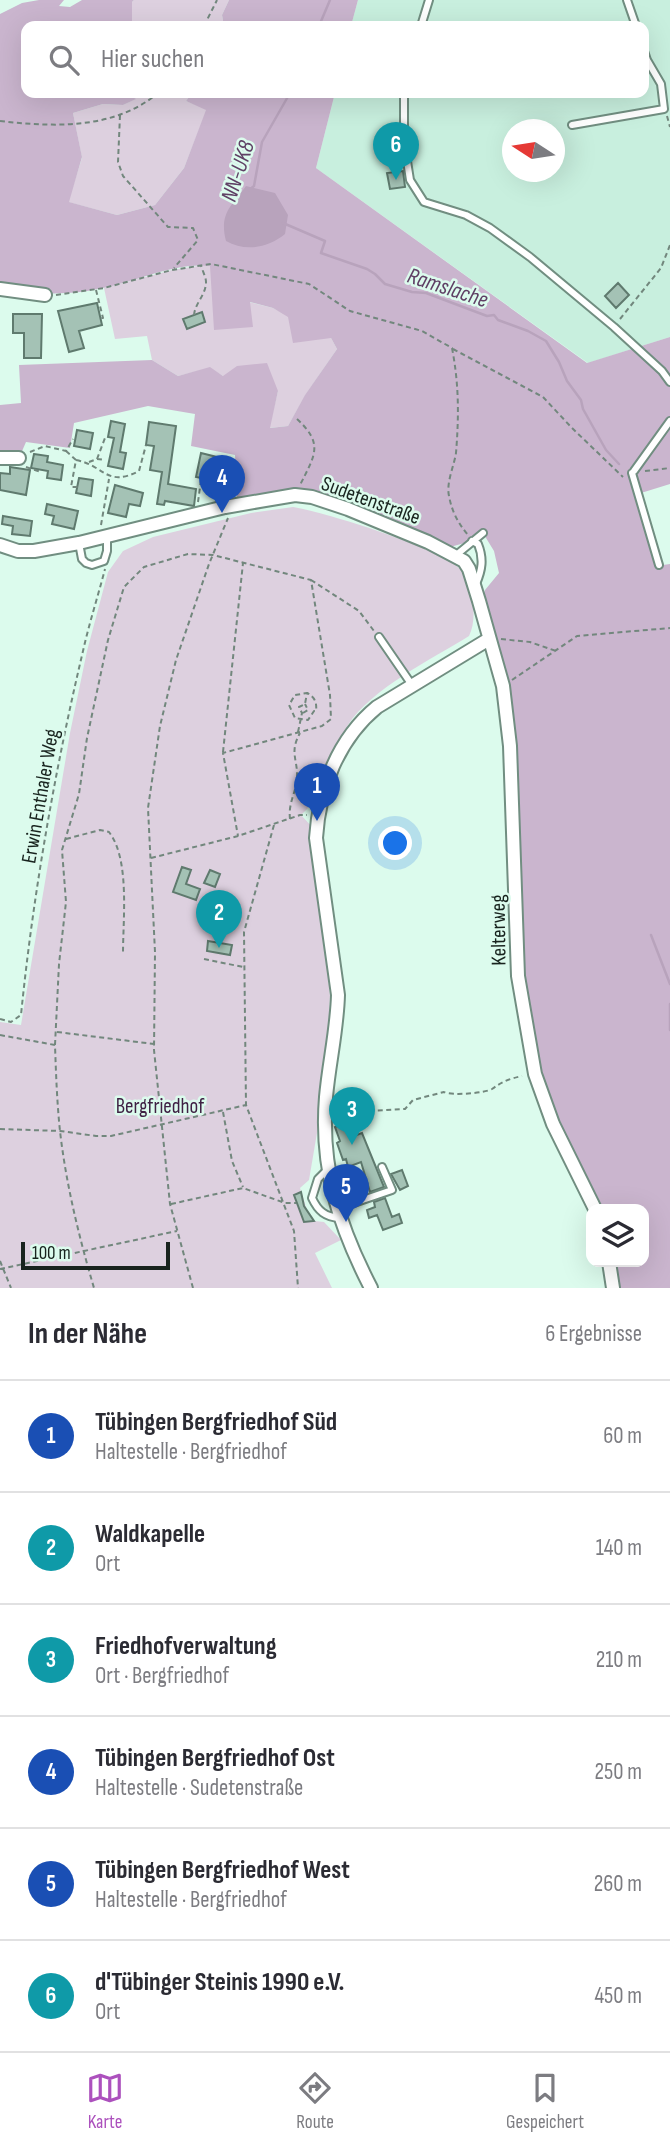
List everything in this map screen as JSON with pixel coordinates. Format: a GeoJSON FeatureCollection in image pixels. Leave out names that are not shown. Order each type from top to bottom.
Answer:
{"type":"FeatureCollection","features":[{"type":"Feature","properties":{"kind":"street"},"geometry":{"type":"LineString","coordinates":[[0,289],[45,295]]}},
{"type":"Feature","properties":{"kind":"street"},"geometry":{"type":"LineString","coordinates":[[0,458],[19,458]]}},
{"type":"Feature","properties":{"kind":"street","name":"Sudetenstraße"},"geometry":{"type":"LineString","coordinates":[[0,545],[18,551],[34,551],[79,543],[225,507],[295,495],[312,497],[348,509],[456,556]]}},
{"type":"Feature","properties":{"kind":"street"},"geometry":{"type":"LineString","coordinates":[[371,1288],[338,1214],[328,1169],[326,1098],[338,995],[316,838],[318,816],[326,783],[351,732],[377,707],[489,639],[469,569],[464,561],[456,556]]}},
{"type":"Feature","properties":{"kind":"street","name":"Kelterweg"},"geometry":{"type":"LineString","coordinates":[[489,639],[503,687],[510,746],[518,976],[535,1074],[549,1112],[593,1204]]}},
{"type":"Feature","properties":{"kind":"street"},"geometry":{"type":"LineString","coordinates":[[610,1267],[613,1288]]}},
{"type":"Feature","properties":{"kind":"lane"},"geometry":{"type":"LineString","coordinates":[[423,21],[429,0]]}},
{"type":"Feature","properties":{"kind":"lane"},"geometry":{"type":"LineString","coordinates":[[627,0],[634,21]]}},
{"type":"Feature","properties":{"kind":"lane"},"geometry":{"type":"LineString","coordinates":[[572,125],[664,109],[661,84],[649,63]]}},
{"type":"Feature","properties":{"kind":"lane"},"geometry":{"type":"LineString","coordinates":[[404,98],[404,142],[410,180],[424,202],[466,215],[490,228],[530,257],[614,327],[662,371],[670,383]]}},
{"type":"Feature","properties":{"kind":"lane"},"geometry":{"type":"LineString","coordinates":[[659,565],[633,472],[670,421]]}},
{"type":"Feature","properties":{"kind":"lane"},"geometry":{"type":"LineString","coordinates":[[456,556],[483,533]]}},
{"type":"Feature","properties":{"kind":"lane"},"geometry":{"type":"LineString","coordinates":[[79,543],[82,559],[92,565],[104,561],[107,551],[103,537]]}},
{"type":"Feature","properties":{"kind":"lane"},"geometry":{"type":"LineString","coordinates":[[472,541],[478,544],[482,553],[482,571],[475,586]]}},
{"type":"Feature","properties":{"kind":"lane"},"geometry":{"type":"LineString","coordinates":[[380,638],[412,685]]}},
{"type":"Feature","properties":{"kind":"lane"},"geometry":{"type":"LineString","coordinates":[[328,1169],[318,1179],[312,1198],[323,1214],[330,1218],[392,1190],[382,1167]]}},
{"type":"Feature","properties":{"kind":"path"},"geometry":{"type":"LineString","coordinates":[[206,21],[217,0]]}},
{"type":"Feature","properties":{"kind":"path"},"geometry":{"type":"LineString","coordinates":[[0,121],[39,126],[85,124],[120,115],[152,98]]}},
{"type":"Feature","properties":{"kind":"path"},"geometry":{"type":"LineString","coordinates":[[664,109],[670,127]]}},
{"type":"Feature","properties":{"kind":"path"},"geometry":{"type":"LineString","coordinates":[[120,115],[118,162],[123,176],[168,227],[193,228],[198,240],[172,270]]}},
{"type":"Feature","properties":{"kind":"path"},"geometry":{"type":"LineString","coordinates":[[614,327],[661,268],[670,245]]}},
{"type":"Feature","properties":{"kind":"path"},"geometry":{"type":"LineString","coordinates":[[45,295],[96,289],[172,270],[211,264],[309,284],[350,311],[422,331],[543,397],[623,477]]}},
{"type":"Feature","properties":{"kind":"path"},"geometry":{"type":"LineString","coordinates":[[194,315],[195,306],[203,295],[206,282],[201,265]]}},
{"type":"Feature","properties":{"kind":"path"},"geometry":{"type":"LineString","coordinates":[[96,289],[103,317],[100,318]]}},
{"type":"Feature","properties":{"kind":"path"},"geometry":{"type":"LineString","coordinates":[[452,348],[458,382],[458,418],[448,493],[456,519],[472,541]]}},
{"type":"Feature","properties":{"kind":"path"},"geometry":{"type":"LineString","coordinates":[[295,495],[315,453],[313,437],[297,419]]}},
{"type":"Feature","properties":{"kind":"path"},"geometry":{"type":"LineString","coordinates":[[97,459],[104,438]]}},
{"type":"Feature","properties":{"kind":"path"},"geometry":{"type":"LineString","coordinates":[[66,451],[73,439]]}},
{"type":"Feature","properties":{"kind":"path"},"geometry":{"type":"LineString","coordinates":[[41,472],[27,468],[19,458],[45,446],[66,451],[76,460],[88,462],[109,478],[118,478],[139,471],[146,445]]}},
{"type":"Feature","properties":{"kind":"path"},"geometry":{"type":"LineString","coordinates":[[76,460],[71,487],[78,487]]}},
{"type":"Feature","properties":{"kind":"path"},"geometry":{"type":"LineString","coordinates":[[88,462],[104,460]]}},
{"type":"Feature","properties":{"kind":"path"},"geometry":{"type":"LineString","coordinates":[[633,472],[670,468]]}},
{"type":"Feature","properties":{"kind":"path"},"geometry":{"type":"LineString","coordinates":[[103,537],[109,478]]}},
{"type":"Feature","properties":{"kind":"path"},"geometry":{"type":"LineString","coordinates":[[196,514],[201,480]]}},
{"type":"Feature","properties":{"kind":"path"},"geometry":{"type":"LineString","coordinates":[[193,1288],[170,1204],[161,1125],[154,1044],[155,952],[148,808],[160,726],[176,660],[228,518],[225,507]]}},
{"type":"Feature","properties":{"kind":"path"},"geometry":{"type":"LineString","coordinates":[[94,1288],[83,1250],[60,1130],[55,1032],[66,902],[62,860],[65,839],[79,794],[87,738],[108,640],[124,587],[144,567],[163,559],[188,554],[213,555],[311,580],[359,611],[380,638]]}},
{"type":"Feature","properties":{"kind":"path","name":"Erwin Enthaler Weg"},"geometry":{"type":"LineString","coordinates":[[0,1019],[17,1020],[21,1015],[36,902],[65,732],[105,569],[104,561]]}},
{"type":"Feature","properties":{"kind":"path"},"geometry":{"type":"LineString","coordinates":[[238,836],[223,753],[243,563]]}},
{"type":"Feature","properties":{"kind":"path"},"geometry":{"type":"LineString","coordinates":[[223,753],[322,726],[331,719],[332,708],[311,580]]}},
{"type":"Feature","properties":{"kind":"path"},"geometry":{"type":"LineString","coordinates":[[503,687],[577,636],[670,628]]}},
{"type":"Feature","properties":{"kind":"path"},"geometry":{"type":"LineString","coordinates":[[489,639],[530,642],[556,650]]}},
{"type":"Feature","properties":{"kind":"path"},"geometry":{"type":"LineString","coordinates":[[307,693],[305,704],[308,710]]}},
{"type":"Feature","properties":{"kind":"path"},"geometry":{"type":"LineString","coordinates":[[307,693],[316,700],[316,711],[307,720],[301,720],[293,716],[290,701],[295,695],[307,693]]}},
{"type":"Feature","properties":{"kind":"path"},"geometry":{"type":"LineString","coordinates":[[290,705],[299,707],[305,704]]}},
{"type":"Feature","properties":{"kind":"path"},"geometry":{"type":"LineString","coordinates":[[290,820],[289,807],[296,781],[293,751],[302,713],[299,707]]}},
{"type":"Feature","properties":{"kind":"path"},"geometry":{"type":"LineString","coordinates":[[302,713],[314,711]]}},
{"type":"Feature","properties":{"kind":"path"},"geometry":{"type":"LineString","coordinates":[[151,858],[238,836],[300,815]]}},
{"type":"Feature","properties":{"kind":"path"},"geometry":{"type":"LineString","coordinates":[[274,825],[244,932],[246,1105],[294,1231],[298,1288]]}},
{"type":"Feature","properties":{"kind":"path"},"geometry":{"type":"LineString","coordinates":[[65,839],[100,831],[109,832],[117,842],[122,878],[123,953]]}},
{"type":"Feature","properties":{"kind":"path"},"geometry":{"type":"LineString","coordinates":[[204,959],[244,967]]}},
{"type":"Feature","properties":{"kind":"path"},"geometry":{"type":"LineString","coordinates":[[55,1032],[154,1044]]}},
{"type":"Feature","properties":{"kind":"path"},"geometry":{"type":"LineString","coordinates":[[0,1035],[55,1045]]}},
{"type":"Feature","properties":{"kind":"path"},"geometry":{"type":"LineString","coordinates":[[340,1121],[371,1111],[405,1109],[413,1100],[444,1092],[451,1096],[491,1090],[498,1082],[521,1076]]}},
{"type":"Feature","properties":{"kind":"path"},"geometry":{"type":"LineString","coordinates":[[0,1129],[60,1130],[111,1136],[246,1105]]}},
{"type":"Feature","properties":{"kind":"path"},"geometry":{"type":"LineString","coordinates":[[223,1110],[232,1161],[243,1188]]}},
{"type":"Feature","properties":{"kind":"path"},"geometry":{"type":"LineString","coordinates":[[170,1204],[243,1188],[285,1203],[296,1203]]}},
{"type":"Feature","properties":{"kind":"path"},"geometry":{"type":"LineString","coordinates":[[1,1269],[177,1231]]}},
{"type":"Feature","properties":{"kind":"path"},"geometry":{"type":"LineString","coordinates":[[0,1261],[10,1288]]}},
{"type":"Feature","properties":{"kind":"shaded area"},"geometry":{"type":"Polygon","coordinates":[[[39,0],[64,0],[59,6],[70,7],[82,0],[134,0],[132,21],[21,21],[21,98],[136,99],[123,105],[103,104],[73,113],[82,157],[69,202],[117,215],[155,205],[184,168],[206,110],[186,101],[188,98],[334,98],[316,168],[587,363],[670,337],[670,484],[641,493],[663,565],[670,564],[670,1288],[616,1288],[613,1267],[649,1267],[649,1204],[596,1204],[557,1123],[539,1073],[522,975],[513,745],[482,599],[485,590],[499,573],[494,551],[483,533],[472,541],[450,547],[349,502],[312,491],[295,489],[237,498],[235,455],[191,446],[195,414],[148,406],[74,423],[70,448],[26,442],[19,458],[0,458],[0,405],[21,403],[19,365],[152,360],[178,376],[210,367],[223,376],[237,366],[267,363],[278,391],[270,428],[288,426],[305,395],[337,349],[331,338],[293,343],[288,317],[273,308],[250,302],[253,327],[214,330],[210,266],[170,269],[89,291],[39,293],[0,289],[0,14],[22,3],[39,0]]]}},
{"type":"Feature","properties":{"kind":"shaded area"},"geometry":{"type":"Polygon","coordinates":[[[229,0],[358,0],[352,21],[223,21],[222,15],[229,0]]]}},
{"type":"Feature","properties":{"kind":"shaded area"},"geometry":{"type":"Polygon","coordinates":[[[358,0],[670,0],[670,337],[588,363],[316,168],[334,98],[649,98],[649,21],[352,21],[358,0]]]}},
{"type":"Feature","properties":{"kind":"shaded area"},"geometry":{"type":"Polygon","coordinates":[[[246,186],[275,193],[288,215],[285,234],[271,243],[241,247],[226,241],[225,217],[246,186]]]}},
{"type":"Feature","properties":{"kind":"green space"},"geometry":{"type":"Polygon","coordinates":[[[229,0],[222,15],[223,21],[131,21],[132,2],[229,0]]]}},
{"type":"Feature","properties":{"kind":"green space"},"geometry":{"type":"Polygon","coordinates":[[[188,98],[186,101],[207,109],[184,168],[155,205],[117,215],[68,202],[82,158],[73,113],[103,104],[123,105],[135,99],[188,98]]]}},
{"type":"Feature","properties":{"kind":"green space"},"geometry":{"type":"Polygon","coordinates":[[[211,264],[249,302],[273,308],[331,338],[337,349],[288,426],[269,428],[278,391],[223,376],[210,368],[178,376],[152,360],[147,336],[115,339],[104,288],[172,270],[211,264]]]}},
{"type":"Feature","properties":{"kind":"green space","name":"Bergfriedhof"},"geometry":{"type":"Polygon","coordinates":[[[293,507],[381,532],[431,551],[449,561],[460,569],[468,584],[474,612],[469,636],[403,676],[358,712],[341,736],[317,795],[301,815],[314,829],[330,996],[328,1040],[317,1133],[309,1180],[300,1188],[307,1210],[314,1221],[324,1222],[341,1240],[315,1253],[332,1288],[0,1288],[0,1022],[21,1025],[70,733],[87,651],[108,572],[123,551],[153,537],[251,513],[293,507]]]}},
{"type":"Feature","properties":{"kind":"building"},"geometry":{"type":"Polygon","coordinates":[[[403,171],[405,187],[390,189],[387,173],[403,171]]]}},
{"type":"Feature","properties":{"kind":"building"},"geometry":{"type":"Polygon","coordinates":[[[618,283],[629,295],[616,308],[605,296],[618,283]]]}},
{"type":"Feature","properties":{"kind":"building"},"geometry":{"type":"Polygon","coordinates":[[[97,303],[102,325],[79,331],[84,348],[69,352],[58,311],[97,303]]]}},
{"type":"Feature","properties":{"kind":"building"},"geometry":{"type":"Polygon","coordinates":[[[202,312],[205,322],[187,329],[183,319],[202,312]]]}},
{"type":"Feature","properties":{"kind":"building"},"geometry":{"type":"Polygon","coordinates":[[[13,314],[42,314],[41,358],[24,358],[24,333],[13,333],[13,314]]]}},
{"type":"Feature","properties":{"kind":"building"},"geometry":{"type":"Polygon","coordinates":[[[111,421],[125,424],[120,452],[126,453],[123,469],[108,466],[114,438],[108,437],[111,421]]]}},
{"type":"Feature","properties":{"kind":"building"},"geometry":{"type":"Polygon","coordinates":[[[149,422],[176,426],[168,484],[196,489],[194,506],[165,501],[164,505],[157,504],[162,472],[150,470],[154,446],[146,445],[149,422]]]}},
{"type":"Feature","properties":{"kind":"building"},"geometry":{"type":"Polygon","coordinates":[[[77,430],[93,433],[90,449],[74,446],[77,430]]]}},
{"type":"Feature","properties":{"kind":"building"},"geometry":{"type":"Polygon","coordinates":[[[201,453],[217,457],[216,461],[228,464],[225,480],[196,477],[201,453]]]}},
{"type":"Feature","properties":{"kind":"building"},"geometry":{"type":"Polygon","coordinates":[[[34,454],[48,456],[47,462],[63,465],[61,480],[47,478],[48,471],[31,468],[34,454]]]}},
{"type":"Feature","properties":{"kind":"building"},"geometry":{"type":"Polygon","coordinates":[[[10,467],[30,470],[26,495],[0,490],[0,473],[10,474],[10,467]]]}},
{"type":"Feature","properties":{"kind":"building"},"geometry":{"type":"Polygon","coordinates":[[[79,478],[93,480],[91,496],[76,493],[79,478]]]}},
{"type":"Feature","properties":{"kind":"building"},"geometry":{"type":"Polygon","coordinates":[[[115,485],[143,493],[140,506],[129,504],[126,517],[108,513],[115,485]]]}},
{"type":"Feature","properties":{"kind":"building"},"geometry":{"type":"Polygon","coordinates":[[[47,504],[78,511],[74,529],[52,524],[54,516],[45,514],[47,504]]]}},
{"type":"Feature","properties":{"kind":"building"},"geometry":{"type":"Polygon","coordinates":[[[3,516],[32,521],[30,536],[12,534],[13,526],[2,524],[3,516]]]}},
{"type":"Feature","properties":{"kind":"building"},"geometry":{"type":"Polygon","coordinates":[[[182,867],[191,870],[186,884],[200,889],[196,900],[173,892],[182,867]]]}},
{"type":"Feature","properties":{"kind":"building"},"geometry":{"type":"Polygon","coordinates":[[[210,870],[220,874],[215,887],[204,883],[210,870]]]}},
{"type":"Feature","properties":{"kind":"building"},"geometry":{"type":"Polygon","coordinates":[[[208,941],[232,945],[230,955],[207,951],[208,941]]]}},
{"type":"Feature","properties":{"kind":"building"},"geometry":{"type":"Polygon","coordinates":[[[346,1123],[351,1137],[362,1133],[384,1187],[370,1192],[361,1162],[348,1167],[346,1159],[343,1160],[335,1127],[346,1123]]]}},
{"type":"Feature","properties":{"kind":"building"},"geometry":{"type":"Polygon","coordinates":[[[402,1170],[408,1186],[400,1190],[391,1174],[402,1170]]]}},
{"type":"Feature","properties":{"kind":"building"},"geometry":{"type":"Polygon","coordinates":[[[301,1192],[304,1206],[314,1221],[304,1222],[294,1195],[301,1192]]]}},
{"type":"Feature","properties":{"kind":"building"},"geometry":{"type":"Polygon","coordinates":[[[385,1198],[392,1217],[399,1214],[402,1223],[383,1230],[377,1215],[369,1218],[367,1210],[375,1207],[374,1202],[385,1198]]]}},
{"type":"Feature","properties":{"kind":"waterway","name":"NN-UK8"},"geometry":{"type":"LineString","coordinates":[[321,21],[330,0]]}},
{"type":"Feature","properties":{"kind":"waterway","name":"NN-UK8"},"geometry":{"type":"LineString","coordinates":[[249,190],[254,186],[262,142],[287,98]]}},
{"type":"Feature","properties":{"kind":"waterway","name":"Ramslache"},"geometry":{"type":"LineString","coordinates":[[283,223],[325,241],[321,253],[367,269],[385,284],[426,293],[487,316],[494,315],[498,320],[546,341],[567,381],[581,400],[583,409],[606,450],[619,464]]}},
{"type":"Feature","properties":{"kind":"waterway"},"geometry":{"type":"LineString","coordinates":[[651,935],[670,984]]}},
{"type":"Feature","properties":{"kind":"waterway"},"geometry":{"type":"LineString","coordinates":[[670,1004],[670,1030]]}},
{"type":"Feature","properties":{"kind":"place","name":"d'Tübinger Steinis 1990 e.V."},"geometry":{"type":"Point","coordinates":[396,180]}},
{"type":"Feature","properties":{"kind":"place","name":"Tübingen Bergfriedhof Ost"},"geometry":{"type":"Point","coordinates":[222,513]}},
{"type":"Feature","properties":{"kind":"place","name":"Tübingen Bergfriedhof Süd"},"geometry":{"type":"Point","coordinates":[317,821]}},
{"type":"Feature","properties":{"kind":"place","name":"Waldkapelle"},"geometry":{"type":"Point","coordinates":[219,948]}},
{"type":"Feature","properties":{"kind":"place","name":"Friedhofverwaltung"},"geometry":{"type":"Point","coordinates":[352,1145]}},
{"type":"Feature","properties":{"kind":"place","name":"Tübingen Bergfriedhof West"},"geometry":{"type":"Point","coordinates":[346,1222]}}]}
